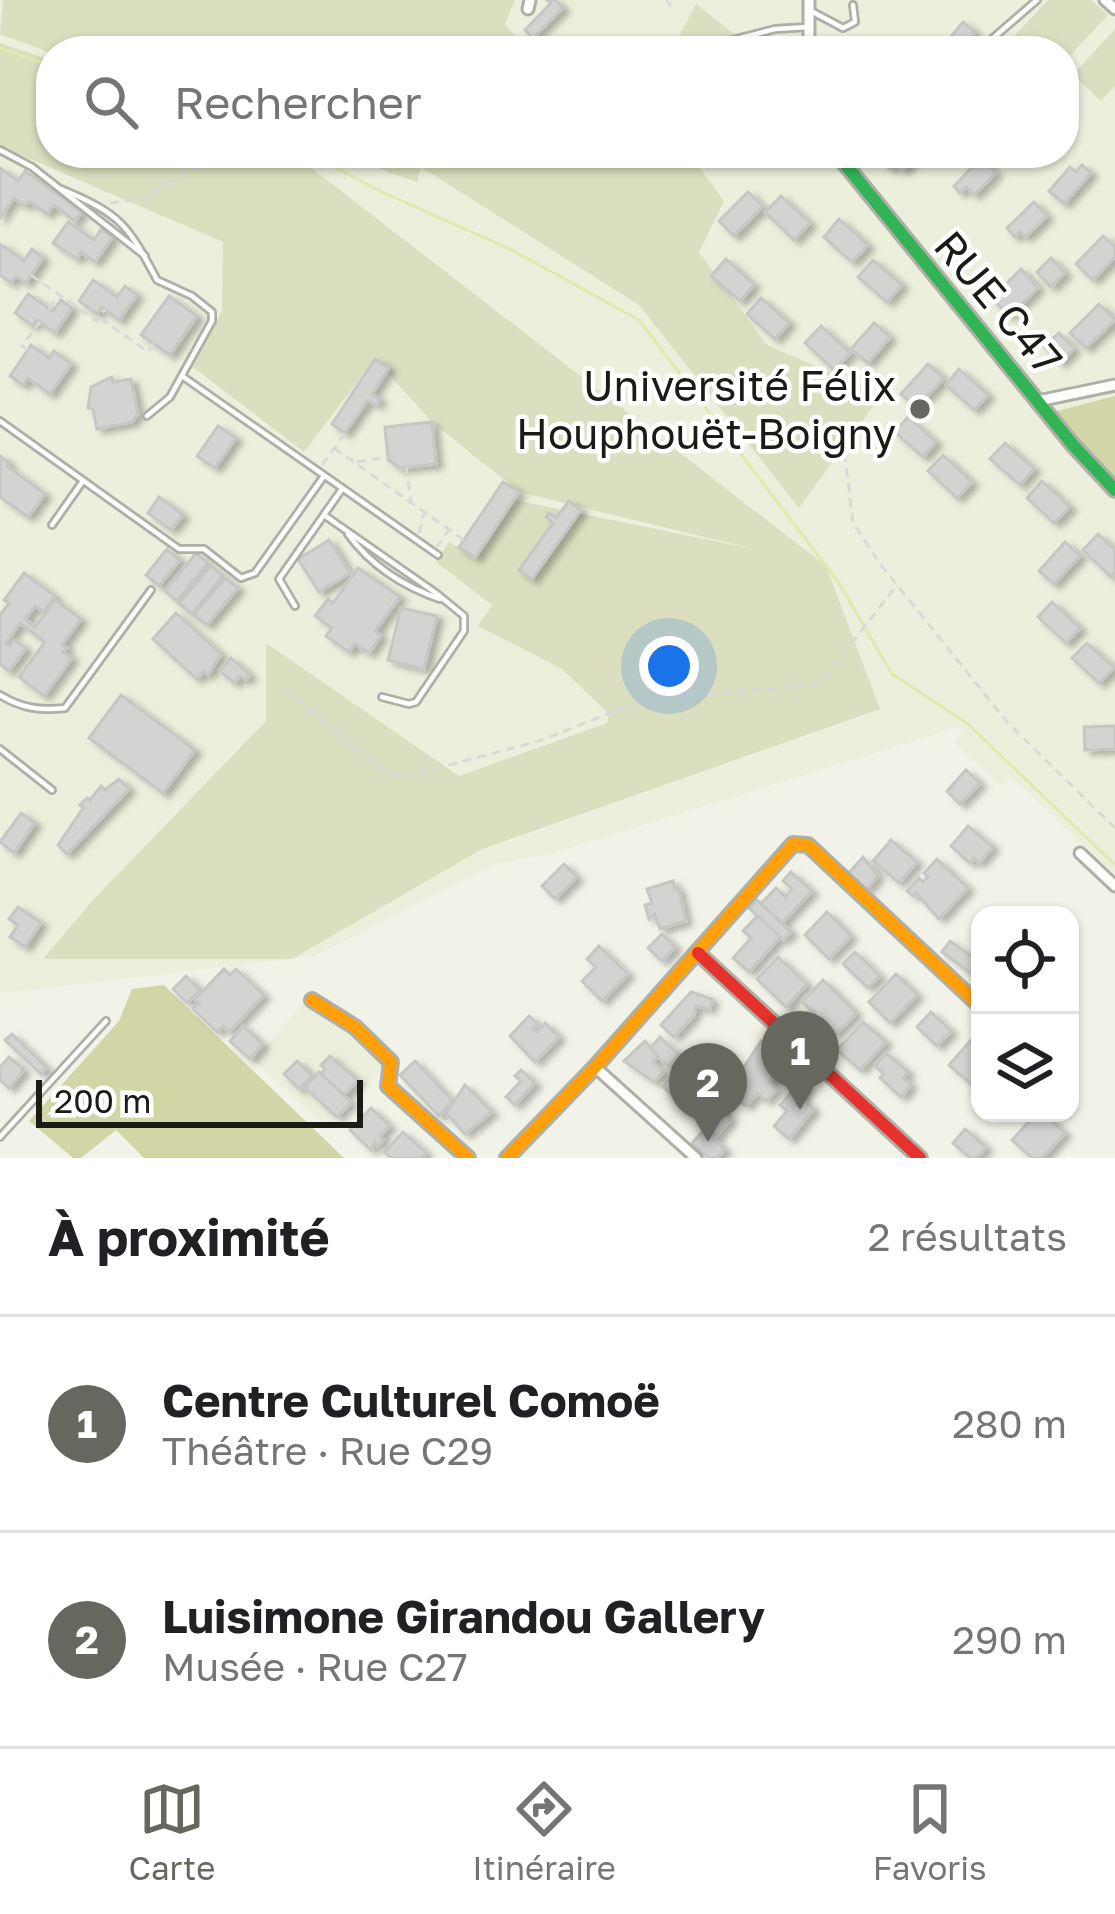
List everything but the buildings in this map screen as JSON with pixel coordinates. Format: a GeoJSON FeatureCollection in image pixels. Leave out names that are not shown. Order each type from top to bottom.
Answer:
{"type":"FeatureCollection","features":[{"type":"Feature","properties":{"kind":"street"},"geometry":{"type":"LineString","coordinates":[[1105,0],[1115,9]]}},
{"type":"Feature","properties":{"kind":"street"},"geometry":{"type":"LineString","coordinates":[[808,36],[809,5]]}},
{"type":"Feature","properties":{"kind":"street","name":"RUE C47"},"geometry":{"type":"LineString","coordinates":[[846,168],[1115,490]]}},
{"type":"Feature","properties":{"kind":"street"},"geometry":{"type":"LineString","coordinates":[[1038,401],[1115,385]]}},
{"type":"Feature","properties":{"kind":"street"},"geometry":{"type":"LineString","coordinates":[[507,1158],[595,1067],[793,844],[808,845],[971,998]]}},
{"type":"Feature","properties":{"kind":"street"},"geometry":{"type":"LineString","coordinates":[[1080,853],[1115,886]]}},
{"type":"Feature","properties":{"kind":"street"},"geometry":{"type":"LineString","coordinates":[[698,953],[920,1158]]}},
{"type":"Feature","properties":{"kind":"street"},"geometry":{"type":"LineString","coordinates":[[312,1000],[352,1023],[386,1054],[391,1063],[388,1086],[468,1158]]}},
{"type":"Feature","properties":{"kind":"street"},"geometry":{"type":"LineString","coordinates":[[595,1067],[696,1158]]}},
{"type":"Feature","properties":{"kind":"lane"},"geometry":{"type":"LineString","coordinates":[[995,36],[1037,0]]}},
{"type":"Feature","properties":{"kind":"lane"},"geometry":{"type":"LineString","coordinates":[[809,5],[843,28],[855,22],[853,5]]}},
{"type":"Feature","properties":{"kind":"lane"},"geometry":{"type":"LineString","coordinates":[[748,36],[808,27]]}},
{"type":"Feature","properties":{"kind":"lane"},"geometry":{"type":"LineString","coordinates":[[0,150],[32,166],[148,259]]}},
{"type":"Feature","properties":{"kind":"lane"},"geometry":{"type":"LineString","coordinates":[[62,189],[104,208],[137,238],[155,283],[192,296],[212,312],[212,321],[182,376],[161,407],[147,416]]}},
{"type":"Feature","properties":{"kind":"lane"},"geometry":{"type":"LineString","coordinates":[[182,376],[436,554]]}},
{"type":"Feature","properties":{"kind":"lane"},"geometry":{"type":"LineString","coordinates":[[0,421],[179,549],[204,549],[241,578],[255,573],[321,474]]}},
{"type":"Feature","properties":{"kind":"lane"},"geometry":{"type":"LineString","coordinates":[[52,525],[83,481]]}},
{"type":"Feature","properties":{"kind":"lane"},"geometry":{"type":"LineString","coordinates":[[295,606],[279,579],[342,489]]}},
{"type":"Feature","properties":{"kind":"lane"},"geometry":{"type":"LineString","coordinates":[[323,515],[464,616],[464,631],[421,696],[409,704],[382,698]]}},
{"type":"Feature","properties":{"kind":"lane"},"geometry":{"type":"LineString","coordinates":[[0,695],[31,708],[65,708],[151,590]]}},
{"type":"Feature","properties":{"kind":"lane"},"geometry":{"type":"LineString","coordinates":[[0,748],[52,790]]}},
{"type":"Feature","properties":{"kind":"lane"},"geometry":{"type":"LineString","coordinates":[[0,1137],[106,1021]]}},
{"type":"Feature","properties":{"kind":"path"},"geometry":{"type":"LineString","coordinates":[[666,0],[671,5]]}},
{"type":"Feature","properties":{"kind":"path"},"geometry":{"type":"LineString","coordinates":[[104,208],[118,200],[142,199],[198,168]]}},
{"type":"Feature","properties":{"kind":"path"},"geometry":{"type":"LineString","coordinates":[[31,275],[96,321],[104,309]]}},
{"type":"Feature","properties":{"kind":"path"},"geometry":{"type":"LineString","coordinates":[[49,309],[59,295]]}},
{"type":"Feature","properties":{"kind":"path"},"geometry":{"type":"LineString","coordinates":[[99,317],[148,352],[154,344]]}},
{"type":"Feature","properties":{"kind":"path"},"geometry":{"type":"LineString","coordinates":[[28,350],[22,346],[40,322]]}},
{"type":"Feature","properties":{"kind":"path"},"geometry":{"type":"LineString","coordinates":[[812,404],[818,423],[844,456],[853,523],[897,585],[1006,722],[1115,828]]}},
{"type":"Feature","properties":{"kind":"path"},"geometry":{"type":"LineString","coordinates":[[321,474],[345,433]]}},
{"type":"Feature","properties":{"kind":"path"},"geometry":{"type":"LineString","coordinates":[[334,448],[464,540]]}},
{"type":"Feature","properties":{"kind":"path"},"geometry":{"type":"LineString","coordinates":[[356,463],[388,457]]}},
{"type":"Feature","properties":{"kind":"path"},"geometry":{"type":"LineString","coordinates":[[406,467],[411,503]]}},
{"type":"Feature","properties":{"kind":"path"},"geometry":{"type":"LineString","coordinates":[[418,541],[424,512]]}},
{"type":"Feature","properties":{"kind":"path"},"geometry":{"type":"LineString","coordinates":[[436,554],[449,530]]}},
{"type":"Feature","properties":{"kind":"path"},"geometry":{"type":"LineString","coordinates":[[286,689],[383,772],[406,777],[542,740],[659,698],[818,686],[897,585]]}},
{"type":"Feature","properties":{"kind":"shaded area"},"geometry":{"type":"Polygon","coordinates":[[[0,0],[1115,0],[1115,875],[1010,776],[1001,786],[954,742],[965,725],[550,854],[495,864],[314,956],[0,991],[0,0]]]}},
{"type":"Feature","properties":{"kind":"shaded area"},"geometry":{"type":"Polygon","coordinates":[[[3,0],[515,0],[505,24],[515,36],[36,36],[36,47],[0,34],[3,0]]]}},
{"type":"Feature","properties":{"kind":"shaded area"},"geometry":{"type":"Polygon","coordinates":[[[1048,0],[1091,0],[1108,15],[1079,46],[1079,36],[1014,36],[1048,0]]]}},
{"type":"Feature","properties":{"kind":"shaded area"},"geometry":{"type":"Polygon","coordinates":[[[696,4],[737,36],[679,36],[696,4]]]}},
{"type":"Feature","properties":{"kind":"shaded area"},"geometry":{"type":"Polygon","coordinates":[[[1115,29],[1115,86],[1101,101],[1079,81],[1079,68],[1115,29]]]}},
{"type":"Feature","properties":{"kind":"shaded area"},"geometry":{"type":"Polygon","coordinates":[[[0,43],[36,55],[36,161],[0,146],[0,43]]]}},
{"type":"Feature","properties":{"kind":"shaded area"},"geometry":{"type":"Polygon","coordinates":[[[51,168],[311,168],[826,566],[880,709],[482,849],[292,959],[43,959],[94,899],[266,721],[266,643],[459,776],[607,723],[609,714],[562,669],[478,626],[492,605],[436,562],[449,542],[474,557],[514,500],[758,550],[519,492],[432,422],[375,359],[304,452],[193,367],[222,311],[223,242],[51,168]]]}},
{"type":"Feature","properties":{"kind":"shaded area"},"geometry":{"type":"Polygon","coordinates":[[[377,168],[421,168],[417,182],[377,168]]]}},
{"type":"Feature","properties":{"kind":"shaded area"},"geometry":{"type":"Polygon","coordinates":[[[423,168],[700,168],[724,201],[699,252],[767,345],[881,395],[799,508],[639,305],[423,168]]]}},
{"type":"Feature","properties":{"kind":"shaded area"},"geometry":{"type":"Polygon","coordinates":[[[306,1000],[386,1066],[327,1128],[253,1060],[306,1000]]]}},
{"type":"Feature","properties":{"kind":"green space"},"geometry":{"type":"Polygon","coordinates":[[[1115,396],[1115,482],[1053,412],[1115,396]]]}},
{"type":"Feature","properties":{"kind":"green space"},"geometry":{"type":"Polygon","coordinates":[[[164,985],[344,1158],[144,1158],[116,1130],[81,1158],[73,1158],[29,1121],[119,1021],[132,989],[164,985]]]}},
{"type":"Feature","properties":{"kind":"waterway"},"geometry":{"type":"LineString","coordinates":[[0,49],[36,61]]}},
{"type":"Feature","properties":{"kind":"waterway"},"geometry":{"type":"LineString","coordinates":[[336,168],[512,250],[639,320],[839,583],[892,674],[968,724],[1115,865]]}},
{"type":"Feature","properties":{"kind":"traffic: fast"},"geometry":{"type":"LineString","coordinates":[[848,168],[1073,445],[1115,490]]}},
{"type":"Feature","properties":{"kind":"traffic: slow"},"geometry":{"type":"LineString","coordinates":[[507,1158],[595,1067],[793,844],[808,845],[971,998]]}},
{"type":"Feature","properties":{"kind":"traffic: slow"},"geometry":{"type":"LineString","coordinates":[[312,1000],[355,1027],[391,1062],[388,1086],[468,1158]]}},
{"type":"Feature","properties":{"kind":"traffic: jam"},"geometry":{"type":"LineString","coordinates":[[698,953],[920,1158]]}},
{"type":"Feature","properties":{"kind":"place","name":"Université Félix Houphouët-Boigny"},"geometry":{"type":"Point","coordinates":[920,409]}},
{"type":"Feature","properties":{"kind":"place","name":"Centre Culturel Comoë"},"geometry":{"type":"Point","coordinates":[800,1110]}},
{"type":"Feature","properties":{"kind":"place","name":"Luisimone Girandou Gallery"},"geometry":{"type":"Point","coordinates":[708,1142]}}]}
